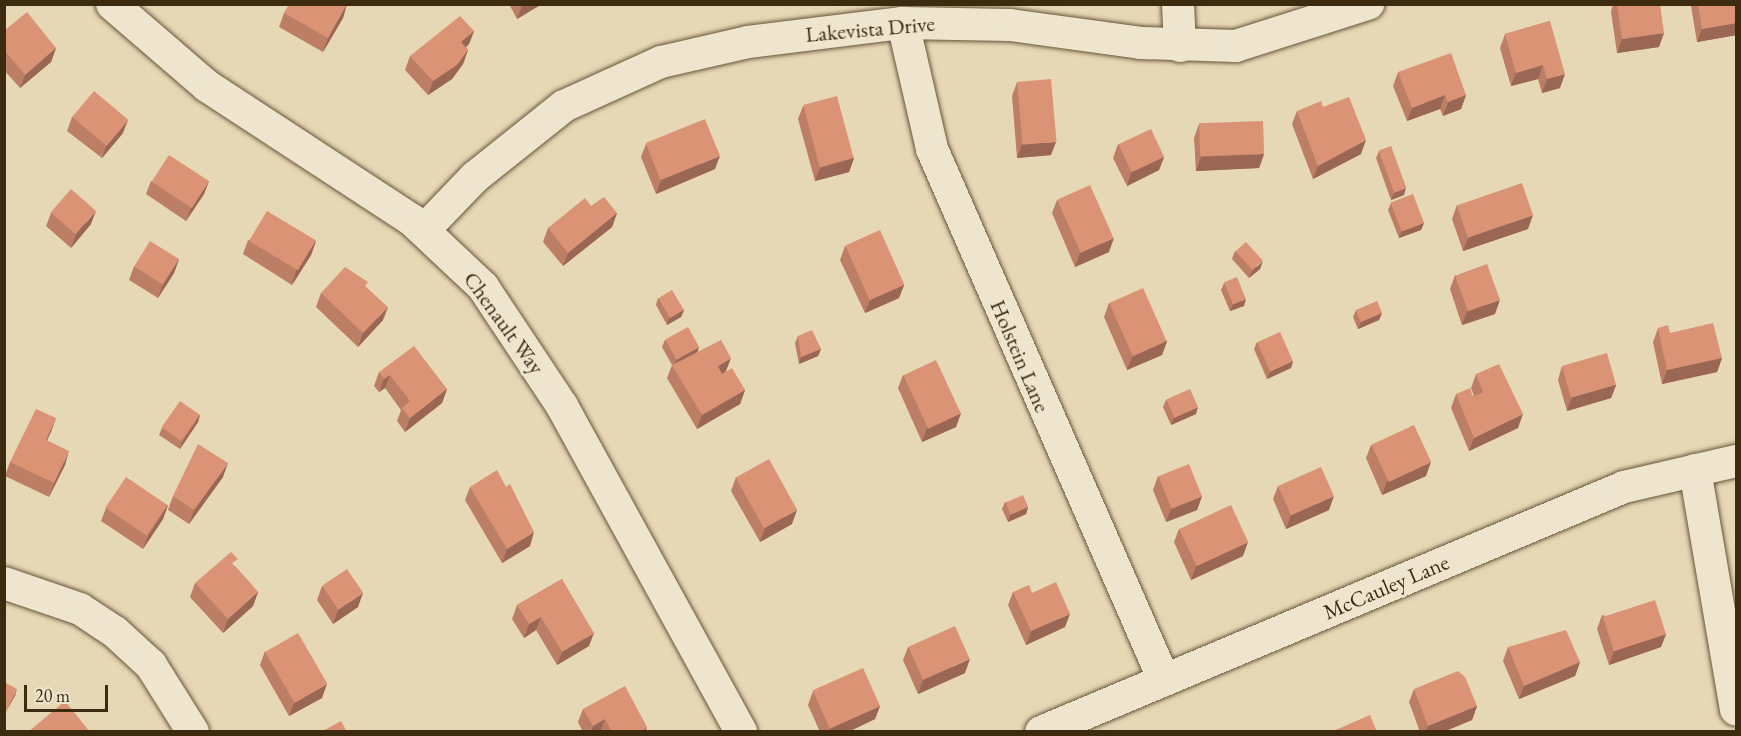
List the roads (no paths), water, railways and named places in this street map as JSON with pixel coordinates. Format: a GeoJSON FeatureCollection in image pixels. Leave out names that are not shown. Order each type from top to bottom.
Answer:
{"type":"FeatureCollection","features":[{"type":"Feature","properties":{"kind":"street","name":"Chenault Way"},"geometry":{"type":"LineString","coordinates":[[112,4],[207,86],[424,230],[483,288],[562,406],[741,732]]}},
{"type":"Feature","properties":{"kind":"street"},"geometry":{"type":"LineString","coordinates":[[1178,4],[1180,45]]}},
{"type":"Feature","properties":{"kind":"street","name":"Lakevista Drive"},"geometry":{"type":"LineString","coordinates":[[424,230],[518,140],[611,81],[661,62],[748,42],[903,23],[1010,25],[1180,45],[1236,46],[1368,4]]}},
{"type":"Feature","properties":{"kind":"street","name":"Holstein Lane"},"geometry":{"type":"LineString","coordinates":[[903,23],[932,149],[1164,680]]}},
{"type":"Feature","properties":{"kind":"street","name":"McCauley Lane"},"geometry":{"type":"LineString","coordinates":[[1041,732],[1624,487],[1737,461]]}},
{"type":"Feature","properties":{"kind":"street"},"geometry":{"type":"LineString","coordinates":[[1695,470],[1737,710]]}},
{"type":"Feature","properties":{"kind":"street"},"geometry":{"type":"LineString","coordinates":[[4,583],[69,604],[115,632],[151,665],[193,732]]}}]}
